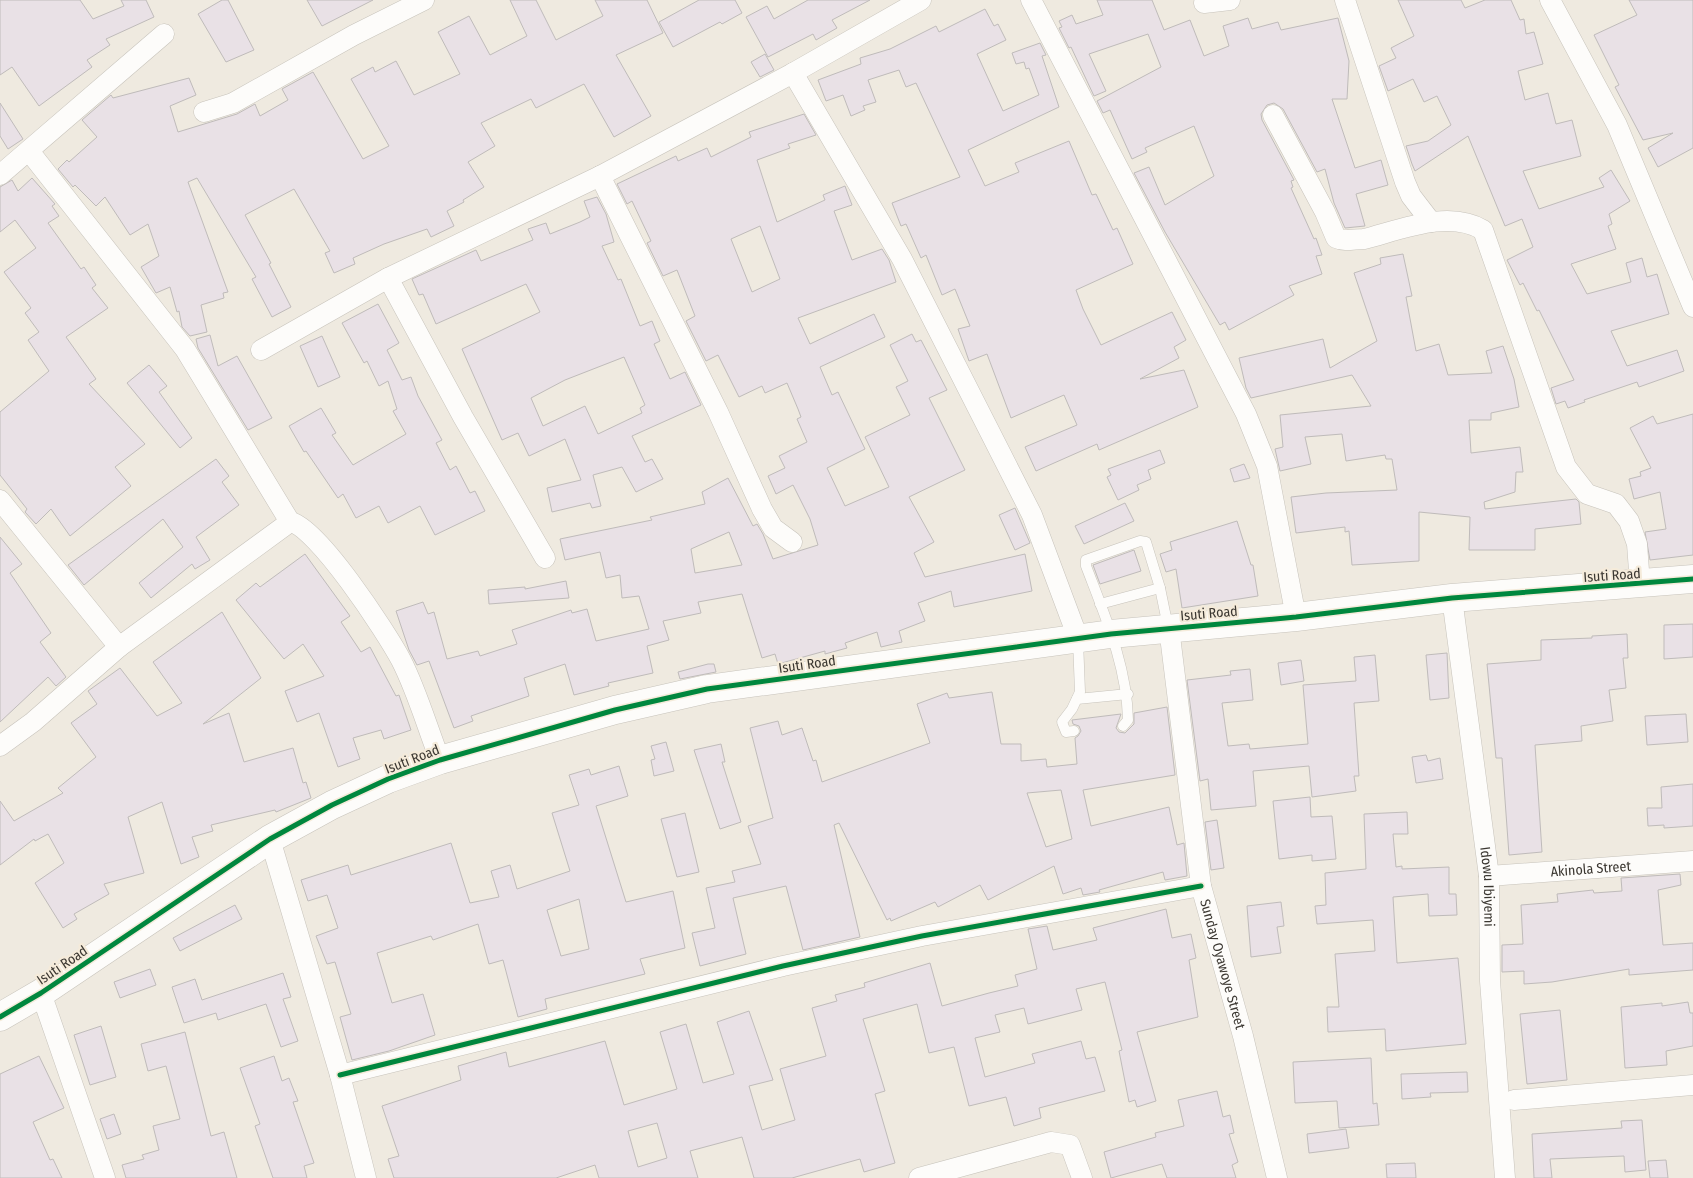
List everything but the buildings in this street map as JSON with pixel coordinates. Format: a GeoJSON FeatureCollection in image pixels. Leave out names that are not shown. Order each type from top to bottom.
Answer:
{"type":"FeatureCollection","features":[{"type":"Feature","properties":{"kind":"street"},"geometry":{"type":"LineString","coordinates":[[204,112],[233,103],[354,35],[424,0]]}},
{"type":"Feature","properties":{"kind":"street"},"geometry":{"type":"LineString","coordinates":[[261,350],[388,278],[600,176],[793,73],[922,0]]}},
{"type":"Feature","properties":{"kind":"street"},"geometry":{"type":"LineString","coordinates":[[1031,0],[1246,414],[1267,466],[1296,617]]}},
{"type":"Feature","properties":{"kind":"street"},"geometry":{"type":"LineString","coordinates":[[1204,2],[1230,0]]}},
{"type":"Feature","properties":{"kind":"street"},"geometry":{"type":"LineString","coordinates":[[1345,0],[1392,149],[1403,172],[1404,182],[1411,196],[1431,222]]}},
{"type":"Feature","properties":{"kind":"street"},"geometry":{"type":"LineString","coordinates":[[1550,0],[1617,125],[1693,307]]}},
{"type":"Feature","properties":{"kind":"street"},"geometry":{"type":"LineString","coordinates":[[0,175],[164,34]]}},
{"type":"Feature","properties":{"kind":"street"},"geometry":{"type":"LineString","coordinates":[[793,73],[902,259],[1032,514],[1078,638]]}},
{"type":"Feature","properties":{"kind":"street"},"geometry":{"type":"LineString","coordinates":[[1273,115],[1326,212],[1336,238],[1344,241],[1353,238],[1364,239],[1431,222],[1462,222],[1476,225],[1483,230],[1555,429],[1566,467],[1587,494],[1616,504],[1629,521],[1637,544],[1640,584]]}},
{"type":"Feature","properties":{"kind":"street"},"geometry":{"type":"LineString","coordinates":[[30,151],[185,349],[290,522]]}},
{"type":"Feature","properties":{"kind":"street"},"geometry":{"type":"LineString","coordinates":[[600,176],[705,383],[762,508],[773,528],[792,542]]}},
{"type":"Feature","properties":{"kind":"street"},"geometry":{"type":"LineString","coordinates":[[388,278],[463,417],[545,558]]}},
{"type":"Feature","properties":{"kind":"street"},"geometry":{"type":"LineString","coordinates":[[0,500],[119,647]]}},
{"type":"Feature","properties":{"kind":"street"},"geometry":{"type":"LineString","coordinates":[[0,746],[33,722],[119,647],[290,522],[297,523],[304,528],[365,602],[401,660],[440,760]]}},
{"type":"Feature","properties":{"kind":"street","name":"Isuti Road"},"geometry":{"type":"LineString","coordinates":[[0,1017],[41,993],[270,839],[348,798],[388,779],[440,760],[615,710],[707,689],[1078,638],[1296,617],[1452,598],[1693,579]]}},
{"type":"Feature","properties":{"kind":"street","name":"Idowu Ibiyemi"},"geometry":{"type":"LineString","coordinates":[[1452,598],[1489,876],[1490,981],[1505,1178]]}},
{"type":"Feature","properties":{"kind":"street","name":"Sunday Oyawoye Street"},"geometry":{"type":"LineString","coordinates":[[1169,628],[1201,886],[1243,1036],[1277,1178]]}},
{"type":"Feature","properties":{"kind":"street"},"geometry":{"type":"LineString","coordinates":[[270,839],[340,1075],[366,1178]]}},
{"type":"Feature","properties":{"kind":"street","name":"Akinola Street"},"geometry":{"type":"LineString","coordinates":[[1489,876],[1693,861]]}},
{"type":"Feature","properties":{"kind":"street"},"geometry":{"type":"LineString","coordinates":[[340,1075],[801,962],[922,936],[1201,886]]}},
{"type":"Feature","properties":{"kind":"street"},"geometry":{"type":"LineString","coordinates":[[41,993],[105,1178]]}},
{"type":"Feature","properties":{"kind":"street"},"geometry":{"type":"LineString","coordinates":[[1514,1100],[1693,1085]]}},
{"type":"Feature","properties":{"kind":"street"},"geometry":{"type":"LineString","coordinates":[[919,1178],[1051,1142],[1070,1145],[1082,1178]]}},
{"type":"Feature","properties":{"kind":"lane"},"geometry":{"type":"LineString","coordinates":[[1123,726],[1128,720],[1128,694],[1111,634],[1086,566],[1086,560],[1140,541],[1146,542],[1160,588],[1169,628]]}},
{"type":"Feature","properties":{"kind":"lane"},"geometry":{"type":"LineString","coordinates":[[1100,604],[1160,588]]}},
{"type":"Feature","properties":{"kind":"lane"},"geometry":{"type":"LineString","coordinates":[[1074,731],[1066,732],[1062,722],[1077,699],[1080,679],[1078,638]]}},
{"type":"Feature","properties":{"kind":"lane"},"geometry":{"type":"LineString","coordinates":[[1077,699],[1128,694]]}},
{"type":"Feature","properties":{"kind":"cycle path"},"geometry":{"type":"LineString","coordinates":[[0,1017],[41,993],[270,839],[332,805],[388,779],[440,760],[615,710],[707,689],[1111,634],[1296,617],[1452,598],[1693,579]]}},
{"type":"Feature","properties":{"kind":"cycle path"},"geometry":{"type":"LineString","coordinates":[[340,1075],[783,966],[922,936],[1201,886]]}}]}
